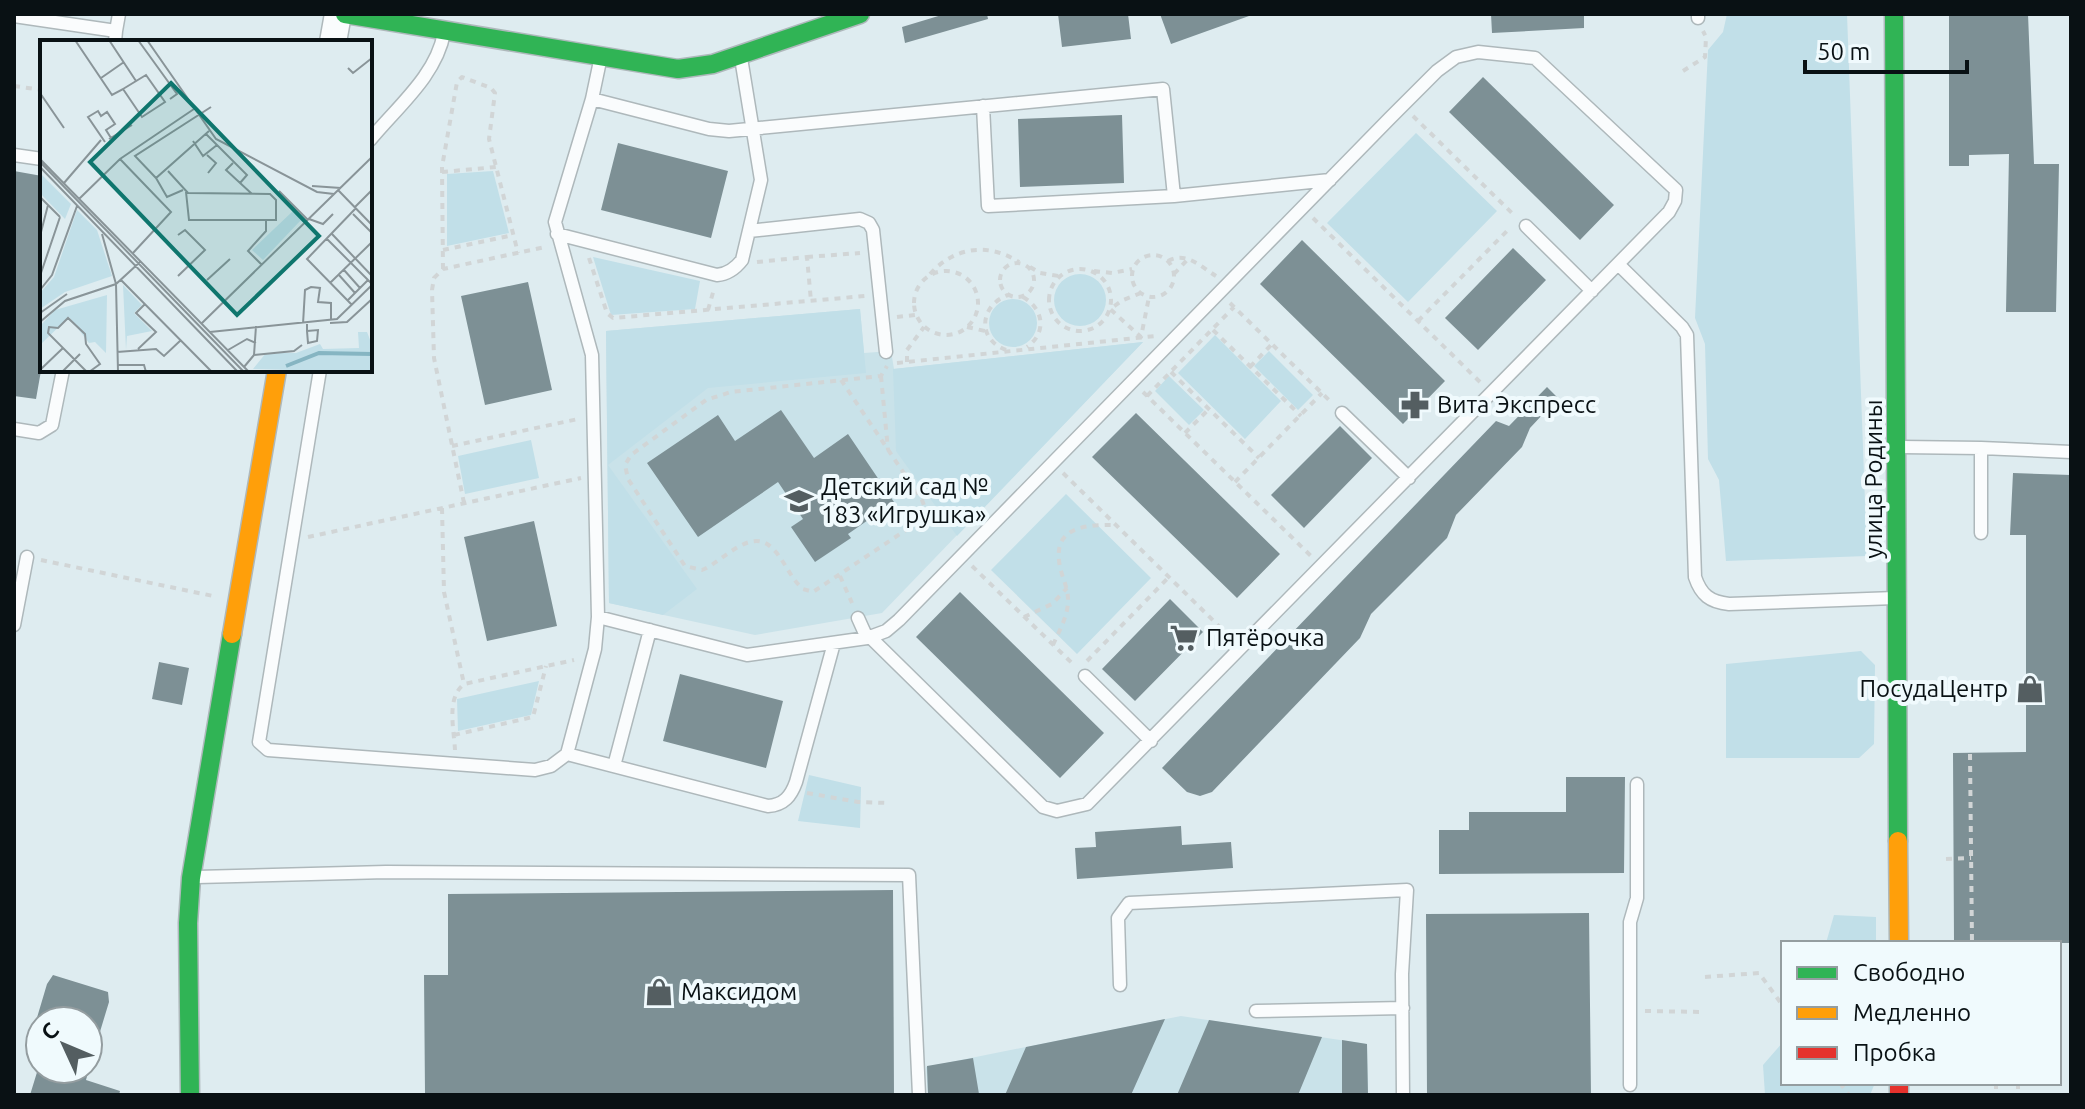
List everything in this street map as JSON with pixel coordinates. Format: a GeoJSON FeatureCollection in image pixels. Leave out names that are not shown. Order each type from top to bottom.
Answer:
{"type":"FeatureCollection","features":[{"type":"Feature","properties":{"kind":"street"},"geometry":{"type":"LineString","coordinates":[[333,40],[338,14]]}},
{"type":"Feature","properties":{"kind":"street"},"geometry":{"type":"LineString","coordinates":[[345,14],[444,23],[601,58],[678,69],[713,64],[860,14]]}},
{"type":"Feature","properties":{"kind":"street","name":"улица Родины"},"geometry":{"type":"LineString","coordinates":[[1894,14],[1899,941]]}},
{"type":"Feature","properties":{"kind":"street"},"geometry":{"type":"LineString","coordinates":[[190,1095],[188,923],[191,878],[277,372]]}},
{"type":"Feature","properties":{"kind":"lane"},"geometry":{"type":"LineString","coordinates":[[14,16],[116,37],[119,14]]}},
{"type":"Feature","properties":{"kind":"lane"},"geometry":{"type":"LineString","coordinates":[[372,138],[430,69],[442,46],[444,23]]}},
{"type":"Feature","properties":{"kind":"lane"},"geometry":{"type":"LineString","coordinates":[[598,617],[747,655],[868,638],[893,626],[1403,106],[1447,62],[1465,54],[1478,52],[1535,58],[1676,190],[1669,212],[1091,802],[1079,808],[1051,810],[1038,803],[868,638],[858,618]]}},
{"type":"Feature","properties":{"kind":"lane"},"geometry":{"type":"LineString","coordinates":[[559,239],[584,240],[717,275],[728,273],[739,263],[761,180],[741,55]]}},
{"type":"Feature","properties":{"kind":"lane"},"geometry":{"type":"LineString","coordinates":[[320,372],[257,737],[261,746],[268,750],[535,770],[551,766],[567,754],[593,655],[598,617],[590,346],[559,239],[556,216],[592,99],[601,58]]}},
{"type":"Feature","properties":{"kind":"lane"},"geometry":{"type":"LineString","coordinates":[[592,99],[709,129],[729,131],[1163,89],[1174,196]]}},
{"type":"Feature","properties":{"kind":"lane"},"geometry":{"type":"LineString","coordinates":[[983,106],[988,206],[1174,196],[1330,180]]}},
{"type":"Feature","properties":{"kind":"lane"},"geometry":{"type":"LineString","coordinates":[[14,155],[40,159]]}},
{"type":"Feature","properties":{"kind":"lane"},"geometry":{"type":"LineString","coordinates":[[749,231],[860,219],[869,223],[873,230],[890,356]]}},
{"type":"Feature","properties":{"kind":"lane"},"geometry":{"type":"LineString","coordinates":[[1526,226],[1592,291]]}},
{"type":"Feature","properties":{"kind":"lane"},"geometry":{"type":"LineString","coordinates":[[1618,264],[1687,335],[1695,577],[1704,595],[1715,602],[1729,604],[1898,598]]}},
{"type":"Feature","properties":{"kind":"lane"},"geometry":{"type":"LineString","coordinates":[[14,429],[39,433],[52,425],[63,372]]}},
{"type":"Feature","properties":{"kind":"lane"},"geometry":{"type":"LineString","coordinates":[[1342,413],[1409,478]]}},
{"type":"Feature","properties":{"kind":"lane"},"geometry":{"type":"LineString","coordinates":[[1898,448],[1950,446],[2071,452]]}},
{"type":"Feature","properties":{"kind":"lane"},"geometry":{"type":"LineString","coordinates":[[1981,448],[1981,533]]}},
{"type":"Feature","properties":{"kind":"lane"},"geometry":{"type":"LineString","coordinates":[[14,625],[27,557]]}},
{"type":"Feature","properties":{"kind":"lane"},"geometry":{"type":"LineString","coordinates":[[614,766],[650,630]]}},
{"type":"Feature","properties":{"kind":"lane"},"geometry":{"type":"LineString","coordinates":[[567,754],[768,806],[781,803],[793,790],[834,643]]}},
{"type":"Feature","properties":{"kind":"lane"},"geometry":{"type":"LineString","coordinates":[[1085,676],[1151,741]]}},
{"type":"Feature","properties":{"kind":"lane"},"geometry":{"type":"LineString","coordinates":[[1630,1085],[1630,922],[1637,898],[1637,784]]}},
{"type":"Feature","properties":{"kind":"lane"},"geometry":{"type":"LineString","coordinates":[[191,878],[386,872],[909,875],[919,1095]]}},
{"type":"Feature","properties":{"kind":"lane"},"geometry":{"type":"LineString","coordinates":[[1120,985],[1118,918],[1129,903],[1407,890],[1403,1095]]}},
{"type":"Feature","properties":{"kind":"lane"},"geometry":{"type":"LineString","coordinates":[[1256,1011],[1403,1008]]}},
{"type":"Feature","properties":{"kind":"path"},"geometry":{"type":"LineString","coordinates":[[1683,71],[1705,57],[1706,37],[1698,16]]}},
{"type":"Feature","properties":{"kind":"path"},"geometry":{"type":"LineString","coordinates":[[443,269],[442,172],[457,82],[462,77],[491,88],[495,93],[489,136],[518,253]]}},
{"type":"Feature","properties":{"kind":"path"},"geometry":{"type":"LineString","coordinates":[[14,86],[40,90]]}},
{"type":"Feature","properties":{"kind":"path"},"geometry":{"type":"LineString","coordinates":[[1403,106],[1519,219],[1418,321]]}},
{"type":"Feature","properties":{"kind":"path"},"geometry":{"type":"LineString","coordinates":[[442,172],[496,167]]}},
{"type":"Feature","properties":{"kind":"path"},"geometry":{"type":"LineString","coordinates":[[1302,208],[1492,393]]}},
{"type":"Feature","properties":{"kind":"path"},"geometry":{"type":"LineString","coordinates":[[443,250],[513,235]]}},
{"type":"Feature","properties":{"kind":"path"},"geometry":{"type":"LineString","coordinates":[[464,503],[433,349],[432,284],[437,273],[443,269],[518,253],[559,239]]}},
{"type":"Feature","properties":{"kind":"path"},"geometry":{"type":"LineString","coordinates":[[584,240],[607,313],[613,318],[880,295]]}},
{"type":"Feature","properties":{"kind":"path"},"geometry":{"type":"LineString","coordinates":[[928,275],[949,271],[968,279],[978,298],[974,319],[967,327],[950,335],[932,332],[924,327],[915,315],[913,304],[920,283],[928,275],[945,260],[977,249],[999,252],[1040,273],[1060,276],[1081,269],[1112,273],[1133,269],[1144,256],[1161,256],[1168,261],[1174,274]]}},
{"type":"Feature","properties":{"kind":"path"},"geometry":{"type":"LineString","coordinates":[[739,263],[875,252]]}},
{"type":"Feature","properties":{"kind":"path"},"geometry":{"type":"LineString","coordinates":[[807,257],[811,301]]}},
{"type":"Feature","properties":{"kind":"path"},"geometry":{"type":"LineString","coordinates":[[1168,261],[1179,257],[1188,259],[1224,288],[1234,307],[1342,413]]}},
{"type":"Feature","properties":{"kind":"path"},"geometry":{"type":"LineString","coordinates":[[1133,269],[1135,286],[1141,293],[1156,297],[1170,289],[1174,274],[1188,259]]}},
{"type":"Feature","properties":{"kind":"path"},"geometry":{"type":"LineString","coordinates":[[1008,295],[1000,279],[1003,270],[1010,264],[1019,263]]}},
{"type":"Feature","properties":{"kind":"path"},"geometry":{"type":"LineString","coordinates":[[1023,296],[1034,283],[1028,266]]}},
{"type":"Feature","properties":{"kind":"path"},"geometry":{"type":"LineString","coordinates":[[1091,271],[1106,282],[1110,309]]}},
{"type":"Feature","properties":{"kind":"path"},"geometry":{"type":"LineString","coordinates":[[1060,276],[1050,293],[1051,312],[1063,327],[1082,331],[1099,325],[1110,309],[1141,293]]}},
{"type":"Feature","properties":{"kind":"path"},"geometry":{"type":"LineString","coordinates":[[1010,351],[994,345],[985,331],[986,312],[991,304],[1008,295],[1023,296],[1037,309],[1041,318],[1038,337],[1021,350]]}},
{"type":"Feature","properties":{"kind":"path"},"geometry":{"type":"LineString","coordinates":[[1141,337],[1149,297]]}},
{"type":"Feature","properties":{"kind":"path"},"geometry":{"type":"LineString","coordinates":[[1147,396],[1234,307]]}},
{"type":"Feature","properties":{"kind":"path"},"geometry":{"type":"LineString","coordinates":[[1110,309],[1141,337]]}},
{"type":"Feature","properties":{"kind":"path"},"geometry":{"type":"LineString","coordinates":[[1041,318],[1051,312]]}},
{"type":"Feature","properties":{"kind":"path"},"geometry":{"type":"LineString","coordinates":[[907,362],[909,345],[924,327]]}},
{"type":"Feature","properties":{"kind":"path"},"geometry":{"type":"LineString","coordinates":[[967,327],[985,331]]}},
{"type":"Feature","properties":{"kind":"path"},"geometry":{"type":"LineString","coordinates":[[1213,330],[1301,416]]}},
{"type":"Feature","properties":{"kind":"path"},"geometry":{"type":"LineString","coordinates":[[890,356],[897,363],[1180,333]]}},
{"type":"Feature","properties":{"kind":"path"},"geometry":{"type":"LineString","coordinates":[[1250,367],[1272,344]]}},
{"type":"Feature","properties":{"kind":"path"},"geometry":{"type":"LineString","coordinates":[[889,451],[881,376],[890,356]]}},
{"type":"Feature","properties":{"kind":"path"},"geometry":{"type":"LineString","coordinates":[[1171,372],[1259,458]]}},
{"type":"Feature","properties":{"kind":"path"},"geometry":{"type":"LineString","coordinates":[[841,380],[922,500],[924,514],[917,524],[820,590],[807,591],[797,584],[773,548],[759,541],[745,543],[707,569],[697,571],[688,568],[628,479],[625,469],[631,455],[715,396],[841,380],[881,376]]}},
{"type":"Feature","properties":{"kind":"path"},"geometry":{"type":"LineString","coordinates":[[1132,382],[1322,567]]}},
{"type":"Feature","properties":{"kind":"path"},"geometry":{"type":"LineString","coordinates":[[1235,482],[1322,393]]}},
{"type":"Feature","properties":{"kind":"path"},"geometry":{"type":"LineString","coordinates":[[1185,433],[1209,409]]}},
{"type":"Feature","properties":{"kind":"path"},"geometry":{"type":"LineString","coordinates":[[452,446],[593,415]]}},
{"type":"Feature","properties":{"kind":"path"},"geometry":{"type":"LineString","coordinates":[[1052,463],[1242,648]]}},
{"type":"Feature","properties":{"kind":"path"},"geometry":{"type":"LineString","coordinates":[[291,540],[595,475]]}},
{"type":"Feature","properties":{"kind":"path"},"geometry":{"type":"LineString","coordinates":[[442,508],[443,584],[464,684]]}},
{"type":"Feature","properties":{"kind":"path"},"geometry":{"type":"LineString","coordinates":[[1053,645],[1066,612],[1067,588],[1058,556],[1067,536],[1083,525],[1116,525]]}},
{"type":"Feature","properties":{"kind":"path"},"geometry":{"type":"LineString","coordinates":[[962,556],[1078,670],[1169,577]]}},
{"type":"Feature","properties":{"kind":"path"},"geometry":{"type":"LineString","coordinates":[[27,557],[238,602]]}},
{"type":"Feature","properties":{"kind":"path"},"geometry":{"type":"LineString","coordinates":[[840,576],[858,618]]}},
{"type":"Feature","properties":{"kind":"path"},"geometry":{"type":"LineString","coordinates":[[1024,617],[1052,604],[1067,588]]}},
{"type":"Feature","properties":{"kind":"path"},"geometry":{"type":"LineString","coordinates":[[456,764],[453,698],[464,684],[593,655]]}},
{"type":"Feature","properties":{"kind":"path"},"geometry":{"type":"LineString","coordinates":[[454,735],[533,717],[546,666]]}},
{"type":"Feature","properties":{"kind":"path"},"geometry":{"type":"LineString","coordinates":[[1970,754],[1972,941]]}},
{"type":"Feature","properties":{"kind":"path"},"geometry":{"type":"LineString","coordinates":[[793,790],[849,800],[890,803]]}},
{"type":"Feature","properties":{"kind":"path"},"geometry":{"type":"LineString","coordinates":[[1946,859],[1971,858]]}},
{"type":"Feature","properties":{"kind":"path"},"geometry":{"type":"LineString","coordinates":[[1705,977],[1759,973],[1781,1003]]}},
{"type":"Feature","properties":{"kind":"path"},"geometry":{"type":"LineString","coordinates":[[1630,1010],[1704,1012]]}},
{"type":"Feature","properties":{"kind":"shaded area"},"geometry":{"type":"Polygon","coordinates":[[[1727,14],[1847,14],[1867,556],[1726,561],[1719,480],[1708,459],[1705,344],[1695,318],[1708,50],[1723,32],[1727,14]]]}},
{"type":"Feature","properties":{"kind":"shaded area"},"geometry":{"type":"Polygon","coordinates":[[[1416,133],[1497,211],[1408,302],[1327,223],[1416,133]]]}},
{"type":"Feature","properties":{"kind":"shaded area"},"geometry":{"type":"Polygon","coordinates":[[[493,171],[509,233],[447,246],[447,174],[493,171]]]}},
{"type":"Feature","properties":{"kind":"shaded area"},"geometry":{"type":"Polygon","coordinates":[[[593,257],[700,281],[695,309],[611,315],[593,257]]]}},
{"type":"Feature","properties":{"kind":"shaded area"},"geometry":{"type":"Polygon","coordinates":[[[1080,274],[1098,282],[1106,300],[1098,318],[1080,326],[1062,318],[1054,300],[1062,282],[1080,274]]]}},
{"type":"Feature","properties":{"kind":"shaded area"},"geometry":{"type":"Polygon","coordinates":[[[1013,299],[1030,306],[1037,323],[1030,340],[1013,347],[996,340],[989,323],[996,306],[1013,299]]]}},
{"type":"Feature","properties":{"kind":"shaded area","name":"Детский сад № 183 «Игрушка»"},"geometry":{"type":"Polygon","coordinates":[[[860,309],[864,353],[891,351],[894,369],[1143,342],[882,613],[755,635],[609,603],[606,331],[860,309]]]}},
{"type":"Feature","properties":{"kind":"shaded area"},"geometry":{"type":"Polygon","coordinates":[[[860,309],[866,373],[708,388],[608,465],[697,589],[663,615],[609,603],[606,331],[860,309]]]}},
{"type":"Feature","properties":{"kind":"shaded area"},"geometry":{"type":"Polygon","coordinates":[[[1215,335],[1281,401],[1245,439],[1178,373],[1215,335]]]}},
{"type":"Feature","properties":{"kind":"shaded area"},"geometry":{"type":"Polygon","coordinates":[[[1143,342],[957,536],[896,451],[893,369],[1143,342]]]}},
{"type":"Feature","properties":{"kind":"shaded area"},"geometry":{"type":"Polygon","coordinates":[[[1269,351],[1313,395],[1298,410],[1254,366],[1269,351]]]}},
{"type":"Feature","properties":{"kind":"shaded area"},"geometry":{"type":"Polygon","coordinates":[[[1169,376],[1204,410],[1189,425],[1155,391],[1169,376]]]}},
{"type":"Feature","properties":{"kind":"shaded area"},"geometry":{"type":"Polygon","coordinates":[[[531,440],[539,478],[465,494],[458,456],[531,440]]]}},
{"type":"Feature","properties":{"kind":"shaded area"},"geometry":{"type":"Polygon","coordinates":[[[1066,494],[1151,578],[1077,654],[991,570],[1066,494]]]}},
{"type":"Feature","properties":{"kind":"shaded area"},"geometry":{"type":"Polygon","coordinates":[[[1861,651],[1875,665],[1874,744],[1859,758],[1726,758],[1726,664],[1861,651]]]}},
{"type":"Feature","properties":{"kind":"shaded area"},"geometry":{"type":"Polygon","coordinates":[[[539,681],[531,715],[458,731],[457,699],[539,681]]]}},
{"type":"Feature","properties":{"kind":"shaded area"},"geometry":{"type":"Polygon","coordinates":[[[809,775],[861,787],[860,828],[798,821],[809,775]]]}},
{"type":"Feature","properties":{"kind":"shaded area"},"geometry":{"type":"Polygon","coordinates":[[[1834,915],[1876,917],[1876,941],[1827,941],[1834,915]]]}},
{"type":"Feature","properties":{"kind":"shaded area"},"geometry":{"type":"Polygon","coordinates":[[[1181,1016],[1367,1044],[1368,1095],[928,1095],[926,1067],[1181,1016]]]}},
{"type":"Feature","properties":{"kind":"shaded area"},"geometry":{"type":"Polygon","coordinates":[[[1781,1044],[1781,1085],[1874,1085],[1870,1095],[1765,1095],[1763,1065],[1781,1044]]]}},
{"type":"Feature","properties":{"kind":"building"},"geometry":{"type":"Polygon","coordinates":[[[945,14],[987,14],[988,19],[905,43],[902,27],[945,14]]]}},
{"type":"Feature","properties":{"kind":"building"},"geometry":{"type":"Polygon","coordinates":[[[1058,14],[1128,14],[1131,39],[1062,47],[1058,14]]]}},
{"type":"Feature","properties":{"kind":"building"},"geometry":{"type":"Polygon","coordinates":[[[1160,14],[1249,14],[1249,16],[1171,44],[1160,14]]]}},
{"type":"Feature","properties":{"kind":"building"},"geometry":{"type":"Polygon","coordinates":[[[1491,14],[1584,14],[1584,28],[1492,33],[1491,14]]]}},
{"type":"Feature","properties":{"kind":"building"},"geometry":{"type":"Polygon","coordinates":[[[1949,14],[2028,14],[2034,164],[2059,164],[2056,312],[2006,312],[2009,154],[1969,155],[1969,166],[1949,166],[1949,14]]]}},
{"type":"Feature","properties":{"kind":"building"},"geometry":{"type":"Polygon","coordinates":[[[1483,77],[1614,205],[1580,240],[1449,112],[1483,77]]]}},
{"type":"Feature","properties":{"kind":"building"},"geometry":{"type":"Polygon","coordinates":[[[1122,115],[1124,183],[1020,187],[1018,119],[1122,115]]]}},
{"type":"Feature","properties":{"kind":"building"},"geometry":{"type":"Polygon","coordinates":[[[618,143],[728,171],[711,238],[601,210],[618,143]]]}},
{"type":"Feature","properties":{"kind":"building"},"geometry":{"type":"Polygon","coordinates":[[[14,171],[40,176],[41,372],[36,399],[14,396],[14,171]]]}},
{"type":"Feature","properties":{"kind":"building"},"geometry":{"type":"Polygon","coordinates":[[[1302,240],[1445,381],[1403,424],[1260,284],[1302,240]]]}},
{"type":"Feature","properties":{"kind":"building"},"geometry":{"type":"Polygon","coordinates":[[[1513,248],[1546,280],[1478,350],[1445,318],[1513,248]]]}},
{"type":"Feature","properties":{"kind":"building"},"geometry":{"type":"Polygon","coordinates":[[[528,282],[552,390],[485,405],[461,296],[528,282]]]}},
{"type":"Feature","properties":{"kind":"building"},"geometry":{"type":"Polygon","coordinates":[[[1547,387],[1558,398],[1530,428],[1522,447],[1456,515],[1447,538],[1371,614],[1360,638],[1212,792],[1200,796],[1187,792],[1162,768],[1496,421],[1509,426],[1547,387]]]}},
{"type":"Feature","properties":{"kind":"building"},"geometry":{"type":"Polygon","coordinates":[[[781,410],[814,458],[848,434],[894,502],[848,534],[851,538],[815,562],[791,527],[803,519],[778,482],[698,537],[647,463],[718,415],[735,441],[781,410]]]}},
{"type":"Feature","properties":{"kind":"building"},"geometry":{"type":"Polygon","coordinates":[[[1136,413],[1280,554],[1237,598],[1092,457],[1136,413]]]}},
{"type":"Feature","properties":{"kind":"building"},"geometry":{"type":"Polygon","coordinates":[[[1340,426],[1372,458],[1304,528],[1271,495],[1340,426]]]}},
{"type":"Feature","properties":{"kind":"building"},"geometry":{"type":"Polygon","coordinates":[[[2013,473],[2071,475],[2071,943],[1954,941],[1953,753],[2026,752],[2026,535],[2010,535],[2013,473]]]}},
{"type":"Feature","properties":{"kind":"building"},"geometry":{"type":"Polygon","coordinates":[[[534,521],[557,626],[487,641],[464,537],[534,521]]]}},
{"type":"Feature","properties":{"kind":"building"},"geometry":{"type":"Polygon","coordinates":[[[960,592],[1104,733],[1060,778],[916,637],[960,592]]]}},
{"type":"Feature","properties":{"kind":"building"},"geometry":{"type":"Polygon","coordinates":[[[1170,599],[1203,632],[1135,701],[1102,669],[1170,599]]]}},
{"type":"Feature","properties":{"kind":"building"},"geometry":{"type":"Polygon","coordinates":[[[159,662],[189,668],[182,705],[152,699],[159,662]]]}},
{"type":"Feature","properties":{"kind":"building"},"geometry":{"type":"Polygon","coordinates":[[[680,674],[783,701],[766,768],[663,741],[680,674]]]}},
{"type":"Feature","properties":{"kind":"building"},"geometry":{"type":"Polygon","coordinates":[[[1566,777],[1625,777],[1624,873],[1439,874],[1439,830],[1469,830],[1469,812],[1566,812],[1566,777]]]}},
{"type":"Feature","properties":{"kind":"building"},"geometry":{"type":"Polygon","coordinates":[[[1181,826],[1182,845],[1231,842],[1233,868],[1077,879],[1075,848],[1096,847],[1095,832],[1181,826]]]}},
{"type":"Feature","properties":{"kind":"building","name":"Максидом"},"geometry":{"type":"Polygon","coordinates":[[[893,890],[894,1095],[425,1093],[424,975],[448,975],[448,894],[893,890]]]}},
{"type":"Feature","properties":{"kind":"building"},"geometry":{"type":"Polygon","coordinates":[[[1589,913],[1591,1095],[1427,1095],[1426,914],[1589,913]]]}},
{"type":"Feature","properties":{"kind":"building"},"geometry":{"type":"Polygon","coordinates":[[[53,975],[108,992],[109,1002],[104,1018],[104,1005],[41,1005],[53,975]]]}},
{"type":"Feature","properties":{"kind":"building"},"geometry":{"type":"Polygon","coordinates":[[[1165,1019],[1131,1095],[1005,1095],[1026,1047],[1165,1019]]]}},
{"type":"Feature","properties":{"kind":"building"},"geometry":{"type":"Polygon","coordinates":[[[1209,1020],[1322,1037],[1298,1095],[1177,1095],[1209,1020]]]}},
{"type":"Feature","properties":{"kind":"building"},"geometry":{"type":"Polygon","coordinates":[[[1342,1040],[1367,1044],[1368,1095],[1342,1095],[1342,1040]]]}},
{"type":"Feature","properties":{"kind":"building"},"geometry":{"type":"Polygon","coordinates":[[[973,1058],[979,1094],[928,1095],[927,1066],[973,1058]]]}},
{"type":"Feature","properties":{"kind":"building"},"geometry":{"type":"Polygon","coordinates":[[[33,1085],[101,1085],[120,1091],[119,1095],[30,1095],[33,1085]]]}},
{"type":"Feature","properties":{"kind":"traffic: fast"},"geometry":{"type":"LineString","coordinates":[[345,14],[678,69],[713,64],[860,14]]}},
{"type":"Feature","properties":{"kind":"traffic: fast"},"geometry":{"type":"LineString","coordinates":[[1894,14],[1898,841]]}},
{"type":"Feature","properties":{"kind":"traffic: fast"},"geometry":{"type":"LineString","coordinates":[[190,1095],[188,923],[191,878],[232,634]]}},
{"type":"Feature","properties":{"kind":"traffic: slow"},"geometry":{"type":"LineString","coordinates":[[232,634],[277,372]]}},
{"type":"Feature","properties":{"kind":"traffic: slow"},"geometry":{"type":"LineString","coordinates":[[1898,841],[1899,941]]}},
{"type":"Feature","properties":{"kind":"traffic: jam"},"geometry":{"type":"LineString","coordinates":[[1899,1085],[1899,1095]]}},
{"type":"Feature","properties":{"kind":"place","name":"Вита Экспресс"},"geometry":{"type":"Point","coordinates":[1415,405]}},
{"type":"Feature","properties":{"kind":"place","name":"Детский сад № 183 «Игрушка»"},"geometry":{"type":"Point","coordinates":[799,501]}},
{"type":"Feature","properties":{"kind":"place","name":"Пятёрочка"},"geometry":{"type":"Point","coordinates":[1184,638]}},
{"type":"Feature","properties":{"kind":"place","name":"ПосудаЦентр"},"geometry":{"type":"Point","coordinates":[2030,689]}},
{"type":"Feature","properties":{"kind":"place","name":"Максидом"},"geometry":{"type":"Point","coordinates":[659,992]}}]}
